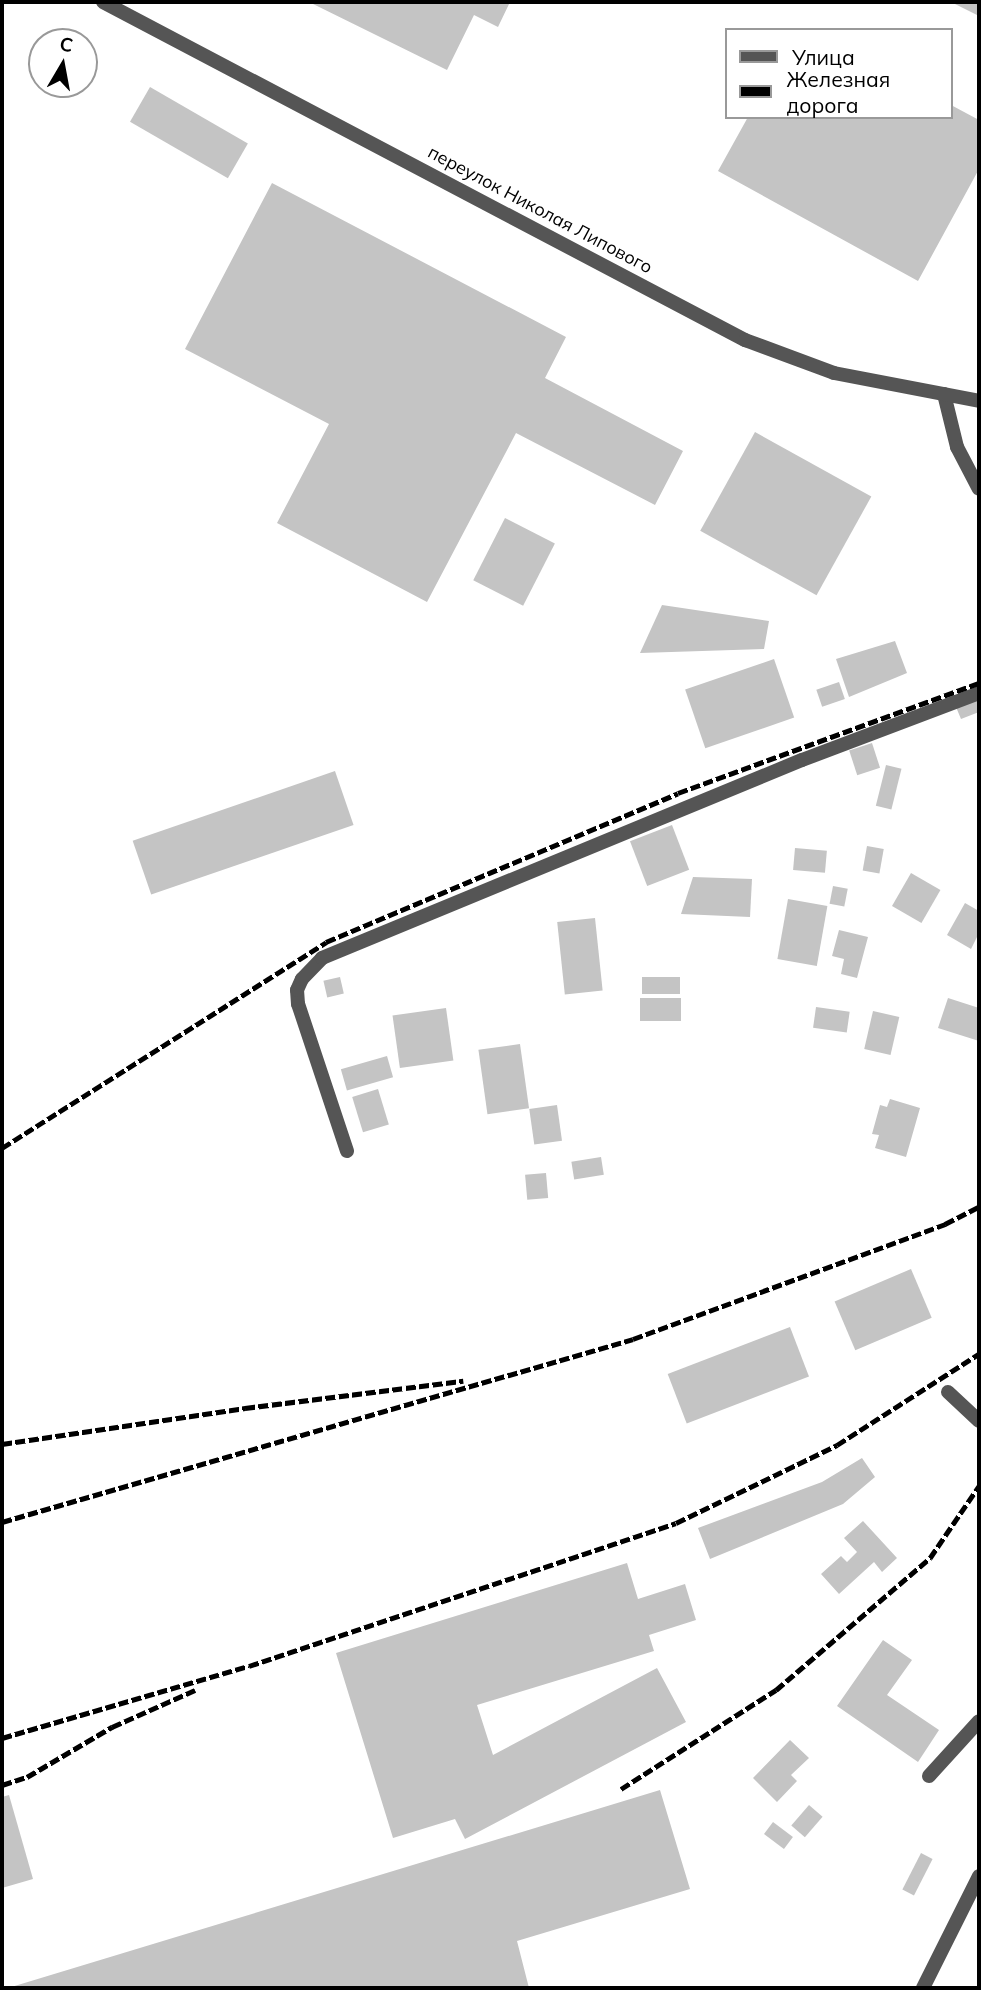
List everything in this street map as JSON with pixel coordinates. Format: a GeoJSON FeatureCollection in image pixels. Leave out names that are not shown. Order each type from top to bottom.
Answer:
{"type":"FeatureCollection","features":[{"type":"Feature","properties":{"kind":"street","name":"переулок Николая Липового"},"geometry":{"type":"LineString","coordinates":[[103,2],[745,340],[834,373],[979,401]]}},
{"type":"Feature","properties":{"kind":"street"},"geometry":{"type":"LineString","coordinates":[[944,394],[957,447],[979,489]]}},
{"type":"Feature","properties":{"kind":"street"},"geometry":{"type":"LineString","coordinates":[[347,1151],[298,1004],[297,990],[302,979],[322,958],[802,760],[979,693]]}},
{"type":"Feature","properties":{"kind":"street"},"geometry":{"type":"LineString","coordinates":[[948,1392],[979,1421]]}},
{"type":"Feature","properties":{"kind":"street"},"geometry":{"type":"LineString","coordinates":[[929,1776],[979,1721]]}},
{"type":"Feature","properties":{"kind":"street"},"geometry":{"type":"LineString","coordinates":[[923,1988],[979,1876]]}},
{"type":"Feature","properties":{"kind":"building"},"geometry":{"type":"Polygon","coordinates":[[[309,2],[510,2],[498,27],[474,15],[447,70],[309,2]]]}},
{"type":"Feature","properties":{"kind":"building"},"geometry":{"type":"Polygon","coordinates":[[[951,2],[979,2],[979,16],[951,2]]]}},
{"type":"Feature","properties":{"kind":"building"},"geometry":{"type":"Polygon","coordinates":[[[150,87],[248,144],[228,178],[130,122],[150,87]]]}},
{"type":"Feature","properties":{"kind":"building"},"geometry":{"type":"Polygon","coordinates":[[[953,106],[979,120],[979,169],[918,281],[718,171],[747,119],[953,119],[953,106]]]}},
{"type":"Feature","properties":{"kind":"building"},"geometry":{"type":"Polygon","coordinates":[[[272,183],[566,337],[545,378],[683,451],[655,505],[516,433],[427,602],[277,523],[329,424],[185,349],[272,183]]]}},
{"type":"Feature","properties":{"kind":"building"},"geometry":{"type":"Polygon","coordinates":[[[755,432],[871,496],[817,595],[700,531],[755,432]]]}},
{"type":"Feature","properties":{"kind":"building"},"geometry":{"type":"Polygon","coordinates":[[[505,518],[555,543],[523,606],[473,580],[505,518]]]}},
{"type":"Feature","properties":{"kind":"building"},"geometry":{"type":"Polygon","coordinates":[[[662,605],[769,621],[764,649],[640,653],[662,605]]]}},
{"type":"Feature","properties":{"kind":"building"},"geometry":{"type":"Polygon","coordinates":[[[895,641],[907,673],[849,697],[836,659],[895,641]]]}},
{"type":"Feature","properties":{"kind":"building"},"geometry":{"type":"Polygon","coordinates":[[[774,659],[794,718],[705,748],[685,690],[774,659]]]}},
{"type":"Feature","properties":{"kind":"building"},"geometry":{"type":"Polygon","coordinates":[[[839,682],[845,699],[822,707],[816,690],[839,682]]]}},
{"type":"Feature","properties":{"kind":"building"},"geometry":{"type":"Polygon","coordinates":[[[979,698],[979,712],[961,719],[956,707],[979,698]]]}},
{"type":"Feature","properties":{"kind":"building"},"geometry":{"type":"Polygon","coordinates":[[[872,743],[880,768],[857,775],[849,750],[872,743]]]}},
{"type":"Feature","properties":{"kind":"building"},"geometry":{"type":"Polygon","coordinates":[[[886,765],[902,769],[891,810],[876,806],[886,765]]]}},
{"type":"Feature","properties":{"kind":"building"},"geometry":{"type":"Polygon","coordinates":[[[335,771],[354,825],[151,895],[133,841],[335,771]]]}},
{"type":"Feature","properties":{"kind":"building"},"geometry":{"type":"Polygon","coordinates":[[[672,825],[689,870],[647,886],[630,841],[672,825]]]}},
{"type":"Feature","properties":{"kind":"building"},"geometry":{"type":"Polygon","coordinates":[[[867,846],[884,849],[879,874],[863,871],[867,846]]]}},
{"type":"Feature","properties":{"kind":"building"},"geometry":{"type":"Polygon","coordinates":[[[795,848],[827,851],[825,873],[793,870],[795,848]]]}},
{"type":"Feature","properties":{"kind":"building"},"geometry":{"type":"Polygon","coordinates":[[[911,873],[940,890],[921,923],[892,906],[911,873]]]}},
{"type":"Feature","properties":{"kind":"building"},"geometry":{"type":"Polygon","coordinates":[[[693,877],[752,879],[750,917],[681,914],[693,877]]]}},
{"type":"Feature","properties":{"kind":"building"},"geometry":{"type":"Polygon","coordinates":[[[833,886],[848,889],[844,907],[830,904],[833,886]]]}},
{"type":"Feature","properties":{"kind":"building"},"geometry":{"type":"Polygon","coordinates":[[[788,899],[827,906],[817,966],[777,959],[788,899]]]}},
{"type":"Feature","properties":{"kind":"building"},"geometry":{"type":"Polygon","coordinates":[[[965,903],[979,911],[979,933],[971,949],[947,935],[965,903]]]}},
{"type":"Feature","properties":{"kind":"building"},"geometry":{"type":"Polygon","coordinates":[[[595,918],[603,991],[565,995],[557,922],[595,918]]]}},
{"type":"Feature","properties":{"kind":"building"},"geometry":{"type":"Polygon","coordinates":[[[839,930],[868,937],[857,978],[841,974],[844,959],[832,956],[839,930]]]}},
{"type":"Feature","properties":{"kind":"building"},"geometry":{"type":"Polygon","coordinates":[[[340,977],[344,994],[327,997],[323,981],[340,977]]]}},
{"type":"Feature","properties":{"kind":"building"},"geometry":{"type":"Polygon","coordinates":[[[642,977],[680,977],[680,994],[642,994],[642,977]]]}},
{"type":"Feature","properties":{"kind":"building"},"geometry":{"type":"Polygon","coordinates":[[[640,998],[681,998],[681,1021],[640,1021],[640,998]]]}},
{"type":"Feature","properties":{"kind":"building"},"geometry":{"type":"Polygon","coordinates":[[[948,998],[979,1008],[979,1041],[938,1028],[948,998]]]}},
{"type":"Feature","properties":{"kind":"building"},"geometry":{"type":"Polygon","coordinates":[[[816,1007],[850,1012],[847,1033],[813,1028],[816,1007]]]}},
{"type":"Feature","properties":{"kind":"building"},"geometry":{"type":"Polygon","coordinates":[[[446,1008],[453,1060],[400,1068],[393,1016],[446,1008]]]}},
{"type":"Feature","properties":{"kind":"building"},"geometry":{"type":"Polygon","coordinates":[[[873,1011],[899,1017],[891,1055],[864,1049],[873,1011]]]}},
{"type":"Feature","properties":{"kind":"building"},"geometry":{"type":"Polygon","coordinates":[[[520,1044],[529,1108],[487,1114],[478,1050],[520,1044]]]}},
{"type":"Feature","properties":{"kind":"building"},"geometry":{"type":"Polygon","coordinates":[[[387,1056],[393,1077],[347,1090],[341,1069],[387,1056]]]}},
{"type":"Feature","properties":{"kind":"building"},"geometry":{"type":"Polygon","coordinates":[[[378,1089],[389,1124],[363,1132],[352,1097],[378,1089]]]}},
{"type":"Feature","properties":{"kind":"building"},"geometry":{"type":"Polygon","coordinates":[[[890,1099],[920,1108],[906,1157],[875,1148],[879,1135],[872,1134],[880,1105],[887,1107],[890,1099]]]}},
{"type":"Feature","properties":{"kind":"building"},"geometry":{"type":"Polygon","coordinates":[[[557,1105],[562,1141],[534,1145],[529,1109],[557,1105]]]}},
{"type":"Feature","properties":{"kind":"building"},"geometry":{"type":"Polygon","coordinates":[[[601,1157],[604,1175],[574,1179],[571,1162],[601,1157]]]}},
{"type":"Feature","properties":{"kind":"building"},"geometry":{"type":"Polygon","coordinates":[[[546,1173],[548,1198],[527,1200],[525,1175],[546,1173]]]}},
{"type":"Feature","properties":{"kind":"building"},"geometry":{"type":"Polygon","coordinates":[[[911,1269],[932,1318],[855,1350],[835,1301],[911,1269]]]}},
{"type":"Feature","properties":{"kind":"building"},"geometry":{"type":"Polygon","coordinates":[[[790,1327],[809,1376],[687,1423],[668,1374],[790,1327]]]}},
{"type":"Feature","properties":{"kind":"building"},"geometry":{"type":"Polygon","coordinates":[[[862,1458],[875,1477],[843,1504],[710,1559],[698,1528],[822,1482],[862,1458]]]}},
{"type":"Feature","properties":{"kind":"building"},"geometry":{"type":"Polygon","coordinates":[[[863,1521],[897,1558],[882,1572],[874,1562],[839,1594],[821,1574],[841,1556],[847,1562],[857,1552],[844,1538],[863,1521]]]}},
{"type":"Feature","properties":{"kind":"building"},"geometry":{"type":"Polygon","coordinates":[[[627,1563],[638,1599],[685,1584],[696,1620],[649,1635],[654,1651],[477,1705],[493,1755],[657,1668],[686,1722],[465,1839],[455,1819],[393,1838],[336,1653],[627,1563]]]}},
{"type":"Feature","properties":{"kind":"building"},"geometry":{"type":"Polygon","coordinates":[[[883,1640],[912,1660],[887,1695],[939,1730],[918,1762],[837,1706],[883,1640]]]}},
{"type":"Feature","properties":{"kind":"building"},"geometry":{"type":"Polygon","coordinates":[[[790,1740],[809,1758],[791,1775],[797,1781],[777,1802],[753,1778],[790,1740]]]}},
{"type":"Feature","properties":{"kind":"building"},"geometry":{"type":"Polygon","coordinates":[[[660,1790],[690,1889],[517,1941],[529,1988],[8,1988],[660,1790]]]}},
{"type":"Feature","properties":{"kind":"building"},"geometry":{"type":"Polygon","coordinates":[[[9,1795],[33,1879],[2,1888],[2,1797],[9,1795]]]}},
{"type":"Feature","properties":{"kind":"building"},"geometry":{"type":"Polygon","coordinates":[[[809,1805],[823,1817],[805,1837],[791,1825],[809,1805]]]}},
{"type":"Feature","properties":{"kind":"building"},"geometry":{"type":"Polygon","coordinates":[[[773,1822],[793,1837],[784,1849],[764,1834],[773,1822]]]}},
{"type":"Feature","properties":{"kind":"building"},"geometry":{"type":"Polygon","coordinates":[[[921,1853],[933,1859],[914,1895],[902,1890],[921,1853]]]}},
{"type":"Feature","properties":{"kind":"railway"},"geometry":{"type":"LineString","coordinates":[[2,1148],[326,942],[678,793],[979,683]]}},
{"type":"Feature","properties":{"kind":"railway"},"geometry":{"type":"LineString","coordinates":[[2,1522],[633,1339],[945,1224],[979,1207]]}},
{"type":"Feature","properties":{"kind":"railway"},"geometry":{"type":"LineString","coordinates":[[2,1738],[249,1666],[676,1523],[837,1445],[979,1354]]}},
{"type":"Feature","properties":{"kind":"railway"},"geometry":{"type":"LineString","coordinates":[[2,1444],[245,1408],[463,1381]]}},
{"type":"Feature","properties":{"kind":"railway"},"geometry":{"type":"LineString","coordinates":[[621,1789],[776,1690],[930,1558],[979,1486]]}},
{"type":"Feature","properties":{"kind":"railway"},"geometry":{"type":"LineString","coordinates":[[2,1785],[27,1777],[112,1727],[195,1690]]}}]}
